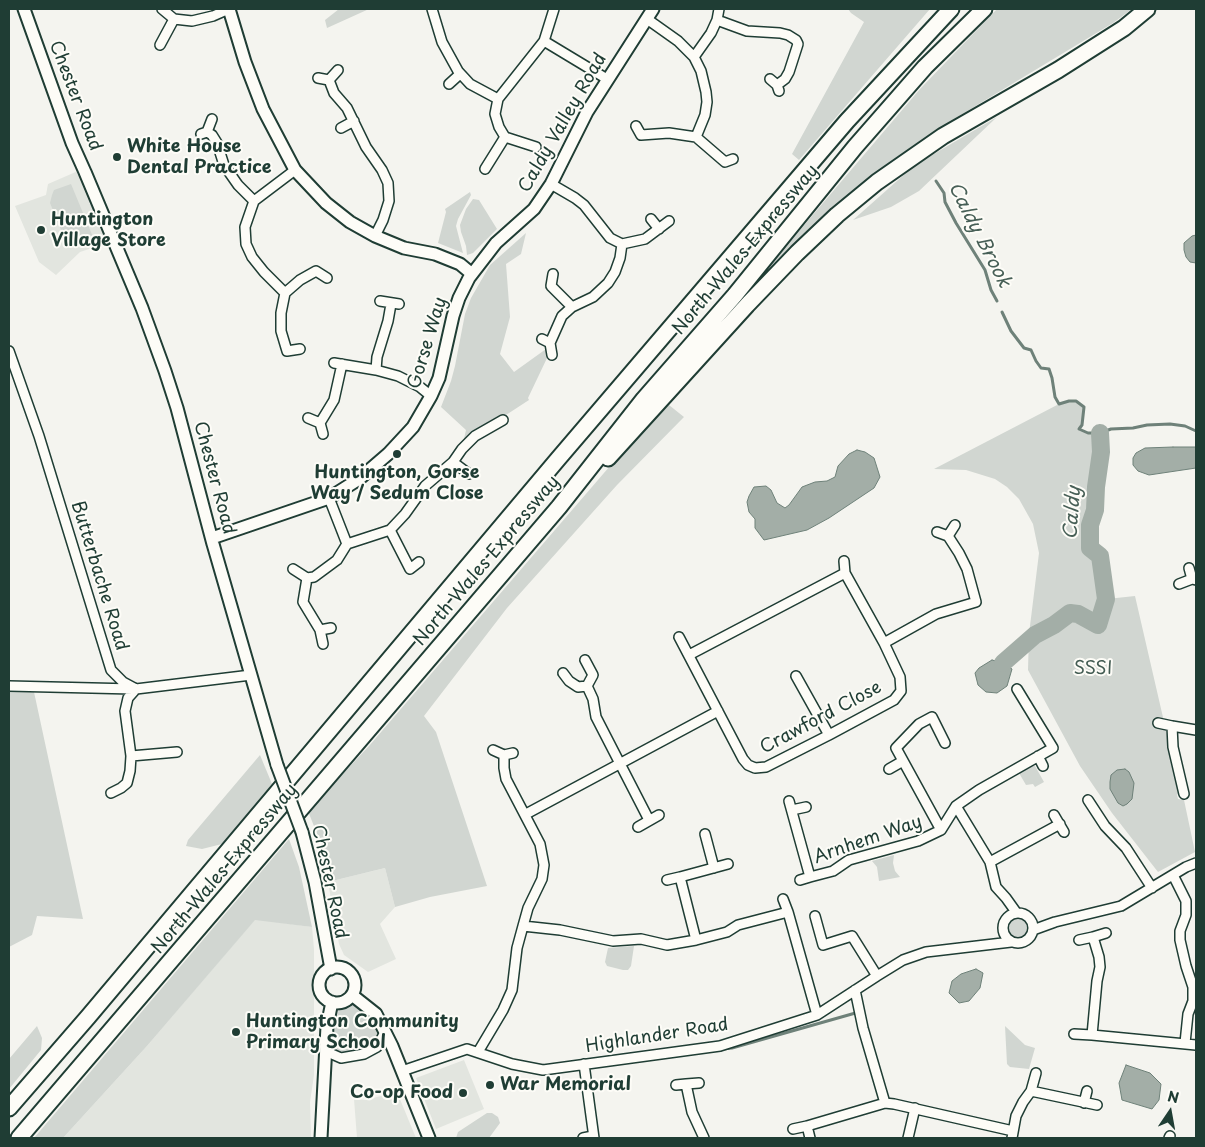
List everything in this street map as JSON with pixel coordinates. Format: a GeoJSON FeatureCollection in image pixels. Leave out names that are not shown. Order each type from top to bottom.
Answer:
{"type":"FeatureCollection","features":[{"type":"Feature","properties":{"kind":"highway"},"geometry":{"type":"LineString","coordinates":[[847,121],[944,9]]}},
{"type":"Feature","properties":{"kind":"highway","name":"North Wales Expressway"},"geometry":{"type":"LineString","coordinates":[[9,1108],[88,1017],[558,459],[847,121],[951,9]]}},
{"type":"Feature","properties":{"kind":"highway","name":"North Wales Expressway"},"geometry":{"type":"LineString","coordinates":[[19,1138],[559,507],[644,399],[735,295],[855,147],[926,67],[984,9]]}},
{"type":"Feature","properties":{"kind":"highway"},"geometry":{"type":"LineString","coordinates":[[559,507],[618,448],[747,304],[837,215],[877,182],[943,136],[1058,70],[1124,28],[1147,9]]}},
{"type":"Feature","properties":{"kind":"street","name":"Chester Road"},"geometry":{"type":"LineString","coordinates":[[24,9],[72,143],[86,172],[127,272],[165,371],[177,408],[277,765],[302,832],[315,882],[331,968]]}},
{"type":"Feature","properties":{"kind":"street"},"geometry":{"type":"LineString","coordinates":[[162,9],[174,19],[192,21],[213,16],[229,9],[244,62],[263,110],[294,170],[326,203],[350,222],[375,236],[404,248],[435,254],[460,264],[472,274]]}},
{"type":"Feature","properties":{"kind":"street"},"geometry":{"type":"LineString","coordinates":[[432,9],[437,20],[442,42],[460,74],[470,84],[498,99]]}},
{"type":"Feature","properties":{"kind":"street"},"geometry":{"type":"LineString","coordinates":[[536,147],[505,137],[499,127],[495,114],[498,99],[544,41],[552,9]]}},
{"type":"Feature","properties":{"kind":"street"},"geometry":{"type":"LineString","coordinates":[[694,57],[706,42],[717,20],[720,9]]}},
{"type":"Feature","properties":{"kind":"street"},"geometry":{"type":"LineString","coordinates":[[650,14],[694,57],[701,71],[707,102],[705,115],[696,137]]}},
{"type":"Feature","properties":{"kind":"street","name":"Caldy Valley Road"},"geometry":{"type":"LineString","coordinates":[[472,274],[496,243],[534,209],[550,184],[587,112],[650,14]]}},
{"type":"Feature","properties":{"kind":"street"},"geometry":{"type":"LineString","coordinates":[[160,46],[174,19]]}},
{"type":"Feature","properties":{"kind":"street"},"geometry":{"type":"LineString","coordinates":[[717,20],[747,31],[788,35],[802,43],[785,79],[776,85]]}},
{"type":"Feature","properties":{"kind":"street"},"geometry":{"type":"LineString","coordinates":[[544,41],[607,79]]}},
{"type":"Feature","properties":{"kind":"street"},"geometry":{"type":"LineString","coordinates":[[329,80],[338,70]]}},
{"type":"Feature","properties":{"kind":"street"},"geometry":{"type":"LineString","coordinates":[[449,84],[460,74]]}},
{"type":"Feature","properties":{"kind":"street"},"geometry":{"type":"LineString","coordinates":[[318,78],[329,80]]}},
{"type":"Feature","properties":{"kind":"street"},"geometry":{"type":"LineString","coordinates":[[329,80],[334,92],[347,108],[366,146],[388,183],[389,201],[384,220],[375,236]]}},
{"type":"Feature","properties":{"kind":"street"},"geometry":{"type":"LineString","coordinates":[[212,119],[204,133],[212,135],[217,143],[224,165],[238,185],[254,201]]}},
{"type":"Feature","properties":{"kind":"street"},"geometry":{"type":"LineString","coordinates":[[341,128],[354,121]]}},
{"type":"Feature","properties":{"kind":"street"},"geometry":{"type":"LineString","coordinates":[[638,134],[669,133],[696,137],[727,164]]}},
{"type":"Feature","properties":{"kind":"street"},"geometry":{"type":"LineString","coordinates":[[485,169],[505,137]]}},
{"type":"Feature","properties":{"kind":"street"},"geometry":{"type":"LineString","coordinates":[[285,293],[252,257],[246,244],[245,227],[254,201],[294,170]]}},
{"type":"Feature","properties":{"kind":"street"},"geometry":{"type":"LineString","coordinates":[[550,184],[584,205],[610,238],[622,244],[645,239],[669,221]]}},
{"type":"Feature","properties":{"kind":"street"},"geometry":{"type":"LineString","coordinates":[[651,219],[659,229]]}},
{"type":"Feature","properties":{"kind":"street"},"geometry":{"type":"LineString","coordinates":[[552,355],[546,341],[562,316],[572,307],[593,297],[608,283],[615,272],[622,244]]}},
{"type":"Feature","properties":{"kind":"street"},"geometry":{"type":"LineString","coordinates":[[300,349],[285,356],[280,324],[285,293],[314,267],[327,278]]}},
{"type":"Feature","properties":{"kind":"street","name":"Gorse Way"},"geometry":{"type":"LineString","coordinates":[[212,538],[329,498],[359,479],[388,454],[413,427],[431,396],[438,378],[459,298],[472,274]]}},
{"type":"Feature","properties":{"kind":"street"},"geometry":{"type":"LineString","coordinates":[[553,274],[547,286],[572,307]]}},
{"type":"Feature","properties":{"kind":"street"},"geometry":{"type":"LineString","coordinates":[[376,370],[377,357],[395,304],[380,301]]}},
{"type":"Feature","properties":{"kind":"street","name":"Butterbache Road"},"geometry":{"type":"LineString","coordinates":[[9,351],[42,445],[111,670],[123,682],[136,688]]}},
{"type":"Feature","properties":{"kind":"street"},"geometry":{"type":"LineString","coordinates":[[323,434],[320,423],[334,400],[338,363],[398,376],[420,387],[431,396]]}},
{"type":"Feature","properties":{"kind":"street"},"geometry":{"type":"LineString","coordinates":[[308,418],[320,423]]}},
{"type":"Feature","properties":{"kind":"street"},"geometry":{"type":"LineString","coordinates":[[307,578],[321,572],[337,560],[347,544],[390,530],[405,514],[425,486],[453,462],[462,449],[475,436],[503,420]]}},
{"type":"Feature","properties":{"kind":"street"},"geometry":{"type":"LineString","coordinates":[[453,462],[469,474]]}},
{"type":"Feature","properties":{"kind":"street"},"geometry":{"type":"LineString","coordinates":[[329,498],[347,544]]}},
{"type":"Feature","properties":{"kind":"street"},"geometry":{"type":"LineString","coordinates":[[948,536],[955,525]]}},
{"type":"Feature","properties":{"kind":"street"},"geometry":{"type":"LineString","coordinates":[[390,530],[409,573],[419,562]]}},
{"type":"Feature","properties":{"kind":"street"},"geometry":{"type":"LineString","coordinates":[[884,643],[936,614],[980,603],[967,569],[948,536],[937,532]]}},
{"type":"Feature","properties":{"kind":"street","name":"Crawford Close"},"geometry":{"type":"LineString","coordinates":[[679,637],[743,759],[748,765],[755,768],[766,767],[894,700],[901,691],[900,677],[884,643],[844,573],[844,561]]}},
{"type":"Feature","properties":{"kind":"street"},"geometry":{"type":"LineString","coordinates":[[1179,584],[1194,580],[1189,568]]}},
{"type":"Feature","properties":{"kind":"street"},"geometry":{"type":"LineString","coordinates":[[293,569],[307,578]]}},
{"type":"Feature","properties":{"kind":"street"},"geometry":{"type":"LineString","coordinates":[[690,655],[844,573]]}},
{"type":"Feature","properties":{"kind":"street"},"geometry":{"type":"LineString","coordinates":[[307,578],[303,602],[320,630],[323,644]]}},
{"type":"Feature","properties":{"kind":"street"},"geometry":{"type":"LineString","coordinates":[[320,630],[331,628]]}},
{"type":"Feature","properties":{"kind":"street"},"geometry":{"type":"LineString","coordinates":[[586,660],[593,675],[587,686]]}},
{"type":"Feature","properties":{"kind":"street"},"geometry":{"type":"LineString","coordinates":[[563,673],[569,681],[578,687],[587,686]]}},
{"type":"Feature","properties":{"kind":"street"},"geometry":{"type":"LineString","coordinates":[[9,686],[136,688],[251,675]]}},
{"type":"Feature","properties":{"kind":"street"},"geometry":{"type":"LineString","coordinates":[[796,676],[829,735]]}},
{"type":"Feature","properties":{"kind":"street"},"geometry":{"type":"LineString","coordinates":[[587,686],[593,699],[596,717],[649,820]]}},
{"type":"Feature","properties":{"kind":"street"},"geometry":{"type":"LineString","coordinates":[[111,793],[127,783],[130,771],[131,756],[124,711],[128,698],[136,688]]}},
{"type":"Feature","properties":{"kind":"street"},"geometry":{"type":"LineString","coordinates":[[1017,689],[1053,748],[978,790],[956,806],[990,862],[996,887],[1006,898],[1013,911],[1046,924]]}},
{"type":"Feature","properties":{"kind":"street"},"geometry":{"type":"LineString","coordinates":[[526,814],[718,711]]}},
{"type":"Feature","properties":{"kind":"street"},"geometry":{"type":"LineString","coordinates":[[941,830],[896,748],[919,724],[932,718],[944,744]]}},
{"type":"Feature","properties":{"kind":"street"},"geometry":{"type":"LineString","coordinates":[[1158,723],[1196,730]]}},
{"type":"Feature","properties":{"kind":"street"},"geometry":{"type":"LineString","coordinates":[[1172,726],[1173,748],[1184,794]]}},
{"type":"Feature","properties":{"kind":"street"},"geometry":{"type":"LineString","coordinates":[[478,1052],[503,1010],[512,990],[517,948],[528,908],[542,879],[544,864],[540,844],[526,814],[506,780],[504,768],[508,754],[493,750]]}},
{"type":"Feature","properties":{"kind":"street"},"geometry":{"type":"LineString","coordinates":[[131,756],[177,752]]}},
{"type":"Feature","properties":{"kind":"street"},"geometry":{"type":"LineString","coordinates":[[1038,756],[1043,766]]}},
{"type":"Feature","properties":{"kind":"street"},"geometry":{"type":"LineString","coordinates":[[889,768],[903,761]]}},
{"type":"Feature","properties":{"kind":"street"},"geometry":{"type":"LineString","coordinates":[[1088,800],[1105,826],[1126,848],[1152,888]]}},
{"type":"Feature","properties":{"kind":"street","name":"Arnhem Way"},"geometry":{"type":"LineString","coordinates":[[806,807],[790,806],[810,877]]}},
{"type":"Feature","properties":{"kind":"street","name":"Arnhem Way"},"geometry":{"type":"LineString","coordinates":[[800,880],[833,871],[849,860],[918,841],[941,830],[956,806]]}},
{"type":"Feature","properties":{"kind":"street"},"geometry":{"type":"LineString","coordinates":[[990,862],[1062,828],[1054,814]]}},
{"type":"Feature","properties":{"kind":"street"},"geometry":{"type":"LineString","coordinates":[[638,827],[659,815]]}},
{"type":"Feature","properties":{"kind":"street"},"geometry":{"type":"LineString","coordinates":[[705,834],[714,868]]}},
{"type":"Feature","properties":{"kind":"street"},"geometry":{"type":"LineString","coordinates":[[1033,930],[1046,924],[1121,906],[1196,862]]}},
{"type":"Feature","properties":{"kind":"street"},"geometry":{"type":"LineString","coordinates":[[667,880],[728,864]]}},
{"type":"Feature","properties":{"kind":"street"},"geometry":{"type":"LineString","coordinates":[[1173,875],[1186,901],[1186,915],[1180,931],[1180,940],[1186,966],[1194,987],[1193,1001],[1188,1014],[1185,1043]]}},
{"type":"Feature","properties":{"kind":"street"},"geometry":{"type":"LineString","coordinates":[[680,877],[696,940]]}},
{"type":"Feature","properties":{"kind":"street"},"geometry":{"type":"LineString","coordinates":[[783,899],[817,1016]]}},
{"type":"Feature","properties":{"kind":"street"},"geometry":{"type":"LineString","coordinates":[[1013,911],[1002,926],[1007,938],[1020,943],[1025,942],[1029,939],[1033,930],[1032,920]]}},
{"type":"Feature","properties":{"kind":"street"},"geometry":{"type":"LineString","coordinates":[[523,926],[560,930],[613,941],[641,940],[667,944],[696,940],[727,932],[738,925],[788,912]]}},
{"type":"Feature","properties":{"kind":"street"},"geometry":{"type":"LineString","coordinates":[[815,916],[823,945],[852,936],[877,976]]}},
{"type":"Feature","properties":{"kind":"street"},"geometry":{"type":"LineString","coordinates":[[1079,940],[1106,933]]}},
{"type":"Feature","properties":{"kind":"street"},"geometry":{"type":"LineString","coordinates":[[1092,1036],[1100,967],[1094,937]]}},
{"type":"Feature","properties":{"kind":"street","name":"Highlander Road"},"geometry":{"type":"LineString","coordinates":[[402,1071],[467,1049],[512,1064],[543,1070],[720,1046],[817,1016],[903,960],[926,952],[991,944],[1007,938]]}},
{"type":"Feature","properties":{"kind":"street"},"geometry":{"type":"LineString","coordinates":[[331,968],[345,969],[353,976],[355,985],[352,995],[346,1001],[332,1002],[322,994],[320,985],[322,977],[331,968]]}},
{"type":"Feature","properties":{"kind":"street"},"geometry":{"type":"LineString","coordinates":[[855,990],[863,1028],[885,1103]]}},
{"type":"Feature","properties":{"kind":"street"},"geometry":{"type":"LineString","coordinates":[[352,995],[376,1014],[402,1071],[429,1138]]}},
{"type":"Feature","properties":{"kind":"street"},"geometry":{"type":"LineString","coordinates":[[321,1138],[326,1026],[332,1002]]}},
{"type":"Feature","properties":{"kind":"street"},"geometry":{"type":"LineString","coordinates":[[326,1050],[341,1058],[364,1054],[377,1047],[385,1032]]}},
{"type":"Feature","properties":{"kind":"street"},"geometry":{"type":"LineString","coordinates":[[1074,1034],[1196,1045]]}},
{"type":"Feature","properties":{"kind":"street"},"geometry":{"type":"LineString","coordinates":[[583,1138],[594,1137],[584,1064]]}},
{"type":"Feature","properties":{"kind":"street"},"geometry":{"type":"LineString","coordinates":[[793,1129],[885,1103],[915,1108],[1012,1135],[1016,1116],[1031,1091],[1036,1073]]}},
{"type":"Feature","properties":{"kind":"street"},"geometry":{"type":"LineString","coordinates":[[676,1085],[699,1083]]}},
{"type":"Feature","properties":{"kind":"street"},"geometry":{"type":"LineString","coordinates":[[686,1084],[692,1112],[704,1138]]}},
{"type":"Feature","properties":{"kind":"street"},"geometry":{"type":"LineString","coordinates":[[1031,1091],[1097,1105]]}},
{"type":"Feature","properties":{"kind":"street"},"geometry":{"type":"LineString","coordinates":[[1084,1103],[1087,1091]]}},
{"type":"Feature","properties":{"kind":"street"},"geometry":{"type":"LineString","coordinates":[[908,1138],[915,1108]]}},
{"type":"Feature","properties":{"kind":"street"},"geometry":{"type":"LineString","coordinates":[[807,1126],[810,1138]]}},
{"type":"Feature","properties":{"kind":"shaded area"},"geometry":{"type":"Polygon","coordinates":[[[78,171],[107,243],[80,252],[56,275],[39,262],[15,206],[46,195],[48,184],[78,171]]]}},
{"type":"Feature","properties":{"kind":"shaded area"},"geometry":{"type":"Polygon","coordinates":[[[1196,235],[1196,263],[1190,262],[1186,257],[1184,243],[1196,235]]]}},
{"type":"Feature","properties":{"kind":"shaded area"},"geometry":{"type":"Polygon","coordinates":[[[1196,447],[1196,468],[1149,475],[1138,471],[1133,465],[1133,458],[1136,453],[1145,448],[1196,447]]]}},
{"type":"Feature","properties":{"kind":"shaded area"},"geometry":{"type":"Polygon","coordinates":[[[857,450],[865,452],[874,458],[880,477],[874,488],[829,518],[807,530],[764,540],[755,528],[755,519],[749,512],[747,502],[754,487],[766,486],[771,490],[777,503],[785,508],[802,487],[815,482],[827,481],[835,477],[838,466],[849,454],[857,450]]]}},
{"type":"Feature","properties":{"kind":"shaded area"},"geometry":{"type":"Polygon","coordinates":[[[992,660],[1003,663],[1012,669],[1007,686],[997,693],[986,692],[978,685],[975,673],[979,668],[992,660]]]}},
{"type":"Feature","properties":{"kind":"shaded area"},"geometry":{"type":"Polygon","coordinates":[[[1125,769],[1129,772],[1134,783],[1132,799],[1123,806],[1118,803],[1110,789],[1110,782],[1111,775],[1117,770],[1125,769]]]}},
{"type":"Feature","properties":{"kind":"shaded area"},"geometry":{"type":"Polygon","coordinates":[[[385,868],[395,907],[380,924],[396,959],[368,972],[344,955],[339,944],[328,882],[385,868]]]}},
{"type":"Feature","properties":{"kind":"shaded area","name":"Huntington Community Primary School"},"geometry":{"type":"Polygon","coordinates":[[[255,919],[312,927],[314,949],[314,1075],[310,1102],[311,1138],[63,1138],[147,1046],[255,919]]]}},
{"type":"Feature","properties":{"kind":"shaded area"},"geometry":{"type":"Polygon","coordinates":[[[976,969],[983,973],[980,988],[969,1001],[959,1003],[949,993],[952,981],[961,974],[976,969]]]}},
{"type":"Feature","properties":{"kind":"shaded area"},"geometry":{"type":"Polygon","coordinates":[[[464,1060],[484,1109],[436,1129],[416,1078],[464,1060]]]}},
{"type":"Feature","properties":{"kind":"shaded area"},"geometry":{"type":"Polygon","coordinates":[[[1126,1065],[1150,1073],[1161,1084],[1159,1100],[1152,1109],[1122,1100],[1119,1083],[1126,1065]]]}},
{"type":"Feature","properties":{"kind":"shaded area"},"geometry":{"type":"Polygon","coordinates":[[[397,1092],[416,1138],[357,1138],[354,1099],[365,1100],[397,1092]]]}},
{"type":"Feature","properties":{"kind":"green space"},"geometry":{"type":"Polygon","coordinates":[[[339,9],[369,9],[327,28],[325,20],[339,9]]]}},
{"type":"Feature","properties":{"kind":"green space"},"geometry":{"type":"Polygon","coordinates":[[[848,9],[930,9],[799,160],[792,154],[864,22],[848,9]]]}},
{"type":"Feature","properties":{"kind":"green space"},"geometry":{"type":"Polygon","coordinates":[[[997,9],[1132,9],[1113,23],[954,119],[882,168],[754,284],[920,89],[997,9]]]}},
{"type":"Feature","properties":{"kind":"green space"},"geometry":{"type":"Polygon","coordinates":[[[997,117],[919,191],[891,207],[853,220],[915,165],[997,117]]]}},
{"type":"Feature","properties":{"kind":"green space"},"geometry":{"type":"Polygon","coordinates":[[[71,184],[93,237],[76,243],[69,242],[64,237],[50,203],[54,190],[71,184]]]}},
{"type":"Feature","properties":{"kind":"green space"},"geometry":{"type":"Polygon","coordinates":[[[470,192],[471,195],[456,226],[463,253],[438,243],[446,212],[445,209],[470,192]]]}},
{"type":"Feature","properties":{"kind":"green space"},"geometry":{"type":"Polygon","coordinates":[[[473,199],[479,200],[497,229],[473,253],[467,255],[460,225],[466,209],[473,199]]]}},
{"type":"Feature","properties":{"kind":"green space"},"geometry":{"type":"Polygon","coordinates":[[[526,233],[521,254],[506,264],[510,317],[500,354],[514,372],[546,349],[548,356],[528,398],[529,400],[463,443],[466,430],[441,407],[455,366],[465,314],[471,298],[490,265],[526,233]]]}},
{"type":"Feature","properties":{"kind":"green space","name":"SSSI"},"geometry":{"type":"Polygon","coordinates":[[[1076,401],[1084,407],[1082,425],[1079,429],[1088,433],[1100,433],[1101,452],[1095,510],[1090,525],[1090,548],[1100,556],[1107,599],[1135,596],[1180,791],[1177,795],[1178,799],[1184,800],[1195,852],[1158,872],[1112,813],[1080,766],[1028,670],[1029,634],[1039,553],[1033,524],[1019,499],[1007,487],[995,479],[966,470],[934,469],[1059,404],[1076,401]],[[1070,613],[1029,634],[1035,638],[1070,613]]]}},
{"type":"Feature","properties":{"kind":"green space"},"geometry":{"type":"Polygon","coordinates":[[[669,405],[684,417],[617,485],[507,608],[424,716],[436,732],[487,886],[430,897],[395,907],[385,868],[332,881],[325,854],[308,811],[369,746],[616,459],[669,405]]]}},
{"type":"Feature","properties":{"kind":"green space"},"geometry":{"type":"Polygon","coordinates":[[[9,690],[34,692],[83,919],[37,916],[32,935],[9,947],[9,690]]]}},
{"type":"Feature","properties":{"kind":"green space"},"geometry":{"type":"Polygon","coordinates":[[[260,755],[272,784],[222,844],[202,849],[186,846],[188,840],[260,755]]]}},
{"type":"Feature","properties":{"kind":"green space"},"geometry":{"type":"Polygon","coordinates":[[[1035,766],[1044,782],[1035,787],[1033,784],[1026,785],[1019,773],[1035,766]]]}},
{"type":"Feature","properties":{"kind":"green space"},"geometry":{"type":"Polygon","coordinates":[[[289,839],[299,867],[312,927],[255,920],[147,1046],[63,1138],[34,1138],[289,839]]]}},
{"type":"Feature","properties":{"kind":"green space"},"geometry":{"type":"Polygon","coordinates":[[[894,855],[895,871],[900,877],[879,881],[877,867],[872,861],[894,855]]]}},
{"type":"Feature","properties":{"kind":"green space"},"geometry":{"type":"Polygon","coordinates":[[[1018,919],[1024,922],[1027,928],[1024,934],[1018,937],[1012,934],[1009,928],[1012,922],[1018,919]]]}},
{"type":"Feature","properties":{"kind":"green space"},"geometry":{"type":"Polygon","coordinates":[[[634,946],[631,966],[628,970],[607,966],[605,962],[608,948],[634,946]]]}},
{"type":"Feature","properties":{"kind":"green space"},"geometry":{"type":"Polygon","coordinates":[[[351,1004],[366,1012],[373,1020],[378,1028],[379,1036],[376,1044],[371,1048],[342,1054],[336,1052],[333,1047],[334,1026],[339,1009],[351,1004]]]}},
{"type":"Feature","properties":{"kind":"green space"},"geometry":{"type":"Polygon","coordinates":[[[37,1026],[42,1038],[41,1050],[9,1089],[9,1059],[37,1026]]]}},
{"type":"Feature","properties":{"kind":"green space"},"geometry":{"type":"Polygon","coordinates":[[[1005,1026],[1025,1045],[1035,1048],[1029,1069],[1010,1067],[1007,1064],[1005,1026]]]}},
{"type":"Feature","properties":{"kind":"green space"},"geometry":{"type":"Polygon","coordinates":[[[487,1113],[492,1113],[498,1117],[500,1123],[489,1138],[456,1138],[458,1132],[487,1113]]]}},
{"type":"Feature","properties":{"kind":"waterway","name":"Caldy Brook"},"geometry":{"type":"LineString","coordinates":[[936,181],[944,193],[945,202],[956,223],[985,270],[991,290],[997,301]]}},
{"type":"Feature","properties":{"kind":"waterway","name":"Caldy Brook"},"geometry":{"type":"LineString","coordinates":[[1002,312],[1011,331],[1024,348],[1031,350],[1041,368],[1049,369],[1055,397],[1059,404],[1076,401],[1084,407],[1082,425],[1079,429],[1088,433],[1100,433],[1111,429],[1170,424],[1185,426],[1196,431]]}},
{"type":"Feature","properties":{"kind":"waterway","name":"Caldy"},"geometry":{"type":"LineString","coordinates":[[1003,663],[1035,635],[1054,625],[1070,613],[1078,614],[1098,625],[1106,599],[1100,556],[1090,548],[1090,525],[1095,510],[1101,452],[1100,433]]}},
{"type":"Feature","properties":{"kind":"waterway"},"geometry":{"type":"LineString","coordinates":[[723,1049],[859,1012]]}},
{"type":"Feature","properties":{"kind":"place","name":"White House Dental Practice"},"geometry":{"type":"Point","coordinates":[117,157]}},
{"type":"Feature","properties":{"kind":"place","name":"Huntington Village Store"},"geometry":{"type":"Point","coordinates":[41,230]}},
{"type":"Feature","properties":{"kind":"place","name":"Huntington, Gorse Way / Sedum Close"},"geometry":{"type":"Point","coordinates":[397,454]}},
{"type":"Feature","properties":{"kind":"place","name":"Huntington Community Primary School"},"geometry":{"type":"Point","coordinates":[236,1032]}},
{"type":"Feature","properties":{"kind":"place","name":"War Memorial"},"geometry":{"type":"Point","coordinates":[490,1085]}},
{"type":"Feature","properties":{"kind":"place","name":"Co-op Food"},"geometry":{"type":"Point","coordinates":[463,1093]}}]}
